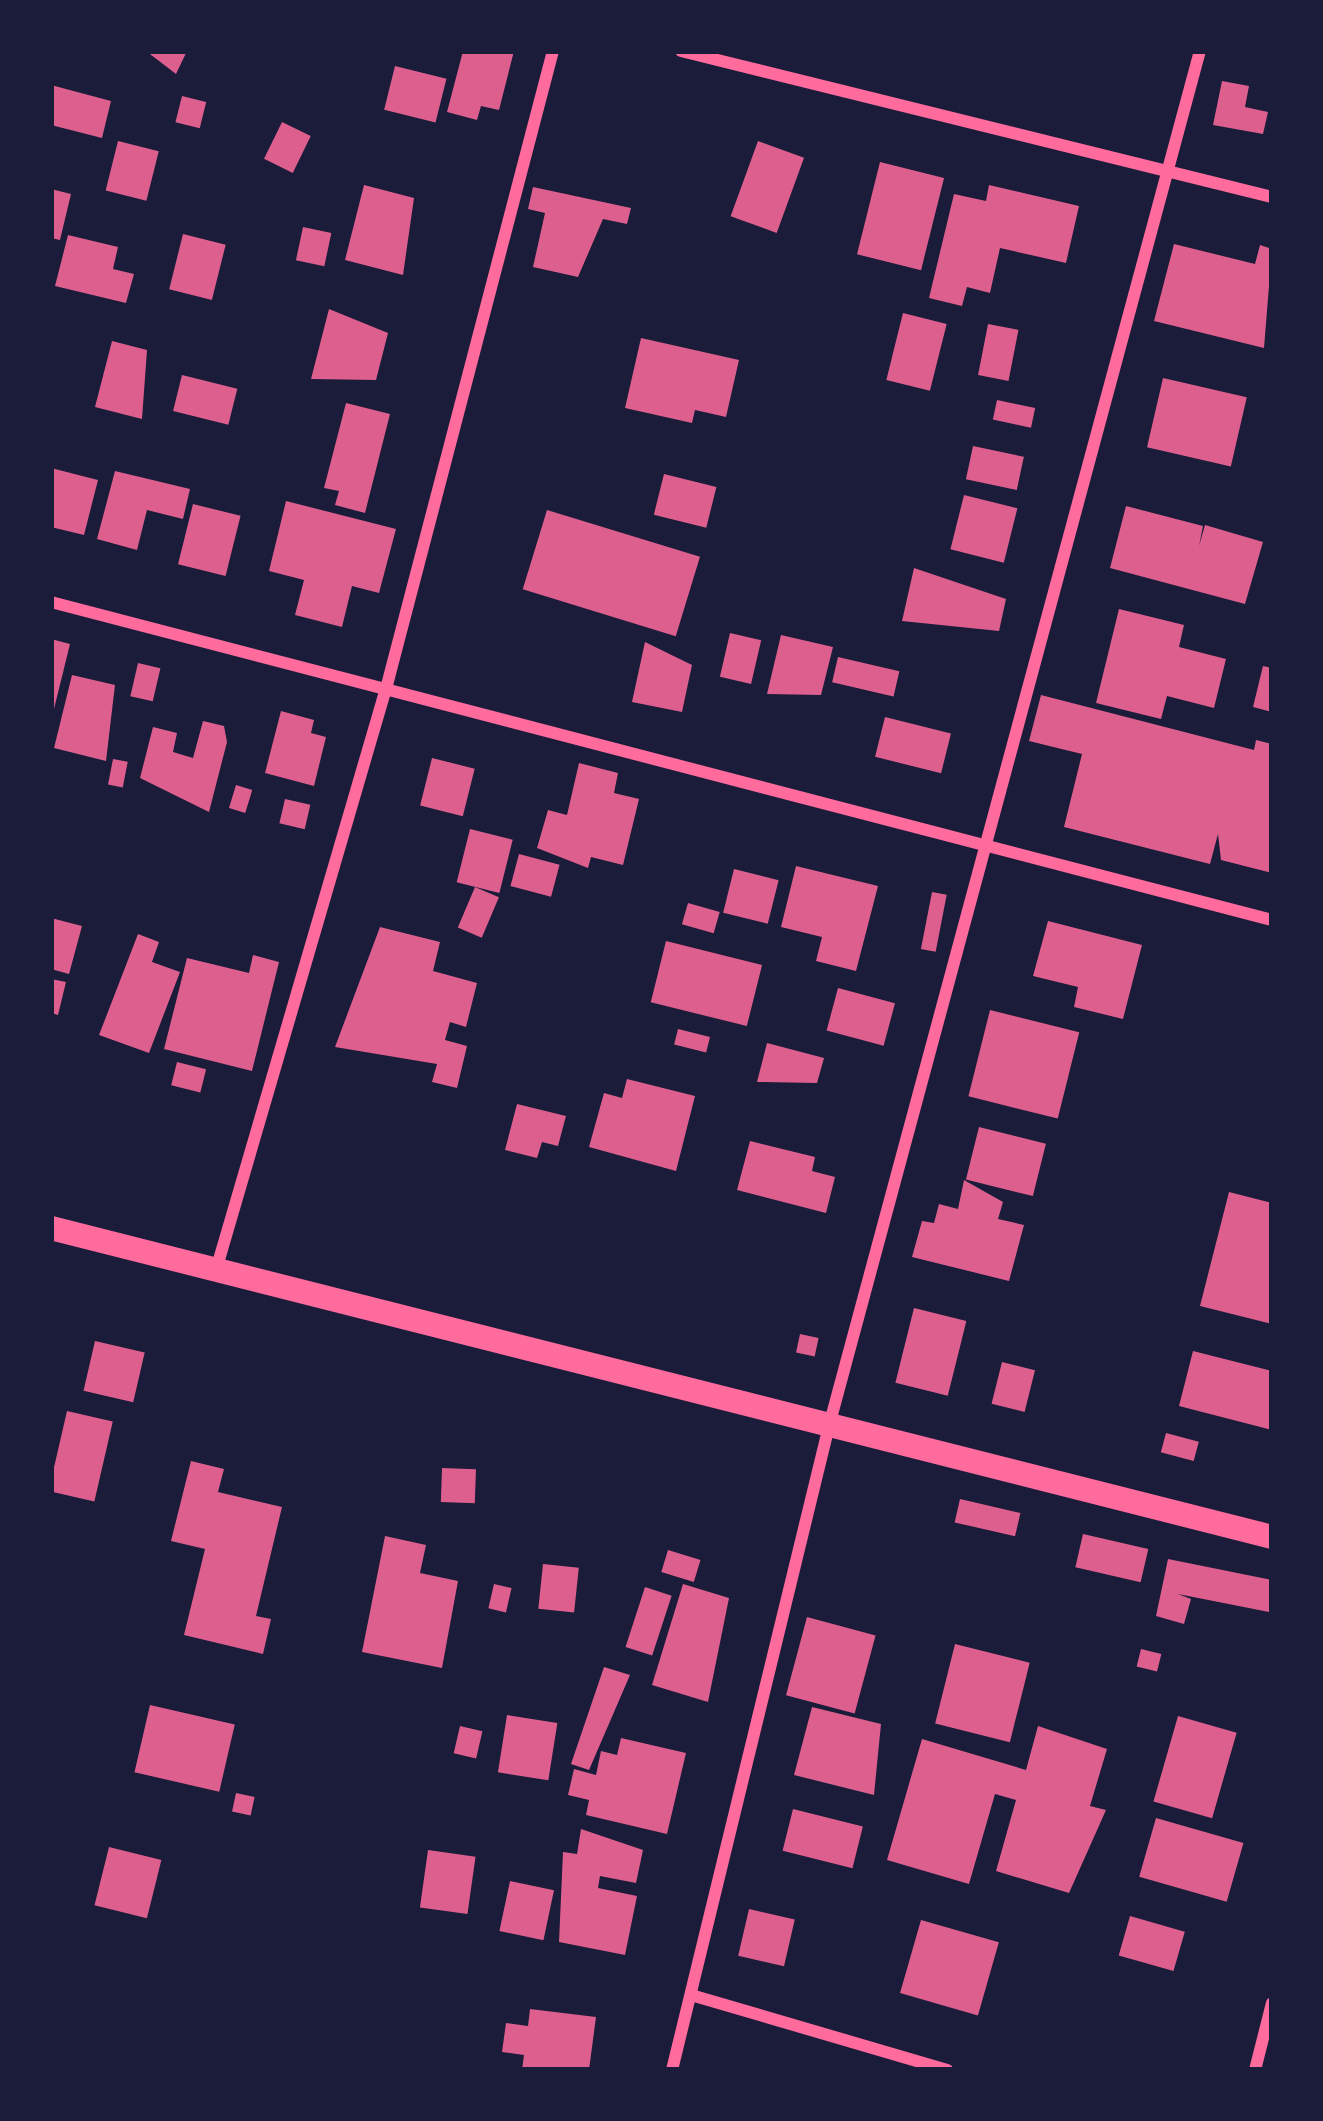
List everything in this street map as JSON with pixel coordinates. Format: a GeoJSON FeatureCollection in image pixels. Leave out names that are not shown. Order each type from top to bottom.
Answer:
{"type":"FeatureCollection","features":[{"type":"Feature","properties":{"kind":"main road"},"geometry":{"type":"LineString","coordinates":[[51,1228],[830,1422],[1272,1538]]}},
{"type":"Feature","properties":{"kind":"street"},"geometry":{"type":"LineString","coordinates":[[216,1271],[387,685],[554,51]]}},
{"type":"Feature","properties":{"kind":"street"},"geometry":{"type":"LineString","coordinates":[[681,51],[1272,196]]}},
{"type":"Feature","properties":{"kind":"street"},"geometry":{"type":"LineString","coordinates":[[672,2070],[830,1422],[990,846],[1200,51]]}},
{"type":"Feature","properties":{"kind":"street"},"geometry":{"type":"LineString","coordinates":[[51,602],[387,685],[1272,920]]}},
{"type":"Feature","properties":{"kind":"street"},"geometry":{"type":"LineString","coordinates":[[691,1995],[946,2070]]}},
{"type":"Feature","properties":{"kind":"street"},"geometry":{"type":"LineString","coordinates":[[1255,2070],[1272,2003]]}},
{"type":"Feature","properties":{"kind":"building"},"geometry":{"type":"Polygon","coordinates":[[[146,51],[187,51],[176,74],[146,51]]]}},
{"type":"Feature","properties":{"kind":"building"},"geometry":{"type":"Polygon","coordinates":[[[463,51],[514,51],[499,110],[481,106],[477,120],[447,112],[463,51]]]}},
{"type":"Feature","properties":{"kind":"building"},"geometry":{"type":"Polygon","coordinates":[[[395,66],[446,79],[436,122],[384,110],[395,66]]]}},
{"type":"Feature","properties":{"kind":"building"},"geometry":{"type":"Polygon","coordinates":[[[1222,81],[1249,86],[1245,107],[1268,112],[1263,134],[1213,125],[1222,81]]]}},
{"type":"Feature","properties":{"kind":"building"},"geometry":{"type":"Polygon","coordinates":[[[51,85],[111,101],[102,138],[51,125],[51,85]]]}},
{"type":"Feature","properties":{"kind":"building"},"geometry":{"type":"Polygon","coordinates":[[[182,96],[206,102],[200,128],[175,122],[182,96]]]}},
{"type":"Feature","properties":{"kind":"building"},"geometry":{"type":"Polygon","coordinates":[[[282,122],[311,136],[293,173],[264,159],[282,122]]]}},
{"type":"Feature","properties":{"kind":"building"},"geometry":{"type":"Polygon","coordinates":[[[118,141],[159,151],[146,201],[106,190],[118,141]]]}},
{"type":"Feature","properties":{"kind":"building"},"geometry":{"type":"Polygon","coordinates":[[[758,141],[804,158],[777,233],[731,216],[758,141]]]}},
{"type":"Feature","properties":{"kind":"building"},"geometry":{"type":"Polygon","coordinates":[[[880,162],[944,178],[921,270],[857,254],[880,162]]]}},
{"type":"Feature","properties":{"kind":"building"},"geometry":{"type":"Polygon","coordinates":[[[364,185],[414,198],[403,275],[345,260],[364,185]]]}},
{"type":"Feature","properties":{"kind":"building"},"geometry":{"type":"Polygon","coordinates":[[[989,185],[1079,206],[1066,263],[1000,248],[990,293],[967,287],[962,306],[929,298],[954,194],[986,201],[989,185]]]}},
{"type":"Feature","properties":{"kind":"building"},"geometry":{"type":"Polygon","coordinates":[[[533,187],[631,208],[627,224],[603,219],[578,277],[533,267],[545,213],[528,209],[533,187]]]}},
{"type":"Feature","properties":{"kind":"building"},"geometry":{"type":"Polygon","coordinates":[[[51,189],[71,194],[60,240],[51,238],[51,189]]]}},
{"type":"Feature","properties":{"kind":"building"},"geometry":{"type":"Polygon","coordinates":[[[303,227],[331,233],[324,266],[296,260],[303,227]]]}},
{"type":"Feature","properties":{"kind":"building"},"geometry":{"type":"Polygon","coordinates":[[[183,234],[226,245],[212,300],[169,289],[183,234]]]}},
{"type":"Feature","properties":{"kind":"building"},"geometry":{"type":"Polygon","coordinates":[[[68,235],[118,247],[113,269],[134,274],[126,303],[55,286],[68,235]]]}},
{"type":"Feature","properties":{"kind":"building"},"geometry":{"type":"Polygon","coordinates":[[[1174,244],[1255,264],[1260,245],[1272,249],[1264,348],[1154,321],[1174,244]]]}},
{"type":"Feature","properties":{"kind":"building"},"geometry":{"type":"Polygon","coordinates":[[[329,309],[388,333],[376,380],[311,379],[329,309]]]}},
{"type":"Feature","properties":{"kind":"building"},"geometry":{"type":"Polygon","coordinates":[[[903,313],[947,324],[930,391],[886,380],[903,313]]]}},
{"type":"Feature","properties":{"kind":"building"},"geometry":{"type":"Polygon","coordinates":[[[988,324],[1018,330],[1009,381],[978,375],[988,324]]]}},
{"type":"Feature","properties":{"kind":"building"},"geometry":{"type":"Polygon","coordinates":[[[641,338],[739,360],[726,417],[695,410],[692,423],[625,408],[641,338]]]}},
{"type":"Feature","properties":{"kind":"building"},"geometry":{"type":"Polygon","coordinates":[[[112,341],[147,350],[142,419],[95,407],[112,341]]]}},
{"type":"Feature","properties":{"kind":"building"},"geometry":{"type":"Polygon","coordinates":[[[182,375],[237,389],[228,425],[173,411],[182,375]]]}},
{"type":"Feature","properties":{"kind":"building"},"geometry":{"type":"Polygon","coordinates":[[[1163,378],[1247,397],[1231,467],[1147,447],[1163,378]]]}},
{"type":"Feature","properties":{"kind":"building"},"geometry":{"type":"Polygon","coordinates":[[[997,400],[1035,408],[1031,428],[993,420],[997,400]]]}},
{"type":"Feature","properties":{"kind":"building"},"geometry":{"type":"Polygon","coordinates":[[[346,403],[390,414],[365,513],[335,505],[339,491],[324,488],[346,403]]]}},
{"type":"Feature","properties":{"kind":"building"},"geometry":{"type":"Polygon","coordinates":[[[973,446],[1024,457],[1017,490],[966,479],[973,446]]]}},
{"type":"Feature","properties":{"kind":"building"},"geometry":{"type":"Polygon","coordinates":[[[51,468],[98,480],[84,535],[51,527],[51,468]]]}},
{"type":"Feature","properties":{"kind":"building"},"geometry":{"type":"Polygon","coordinates":[[[115,471],[190,489],[183,519],[147,510],[137,550],[97,539],[115,471]]]}},
{"type":"Feature","properties":{"kind":"building"},"geometry":{"type":"Polygon","coordinates":[[[664,474],[716,487],[706,528],[654,515],[664,474]]]}},
{"type":"Feature","properties":{"kind":"building"},"geometry":{"type":"Polygon","coordinates":[[[964,495],[1017,508],[1004,563],[950,549],[964,495]]]}},
{"type":"Feature","properties":{"kind":"building"},"geometry":{"type":"Polygon","coordinates":[[[286,501],[396,529],[379,593],[352,586],[342,627],[295,615],[304,580],[269,571],[286,501]]]}},
{"type":"Feature","properties":{"kind":"building"},"geometry":{"type":"Polygon","coordinates":[[[193,504],[241,516],[226,576],[178,564],[193,504]]]}},
{"type":"Feature","properties":{"kind":"building"},"geometry":{"type":"Polygon","coordinates":[[[1126,506],[1203,526],[1199,546],[1205,525],[1263,542],[1245,604],[1110,568],[1126,506]]]}},
{"type":"Feature","properties":{"kind":"building"},"geometry":{"type":"Polygon","coordinates":[[[547,510],[700,557],[676,636],[523,589],[547,510]]]}},
{"type":"Feature","properties":{"kind":"building"},"geometry":{"type":"Polygon","coordinates":[[[914,568],[1006,599],[999,631],[902,621],[914,568]]]}},
{"type":"Feature","properties":{"kind":"building"},"geometry":{"type":"Polygon","coordinates":[[[1119,609],[1184,625],[1179,647],[1226,659],[1214,708],[1167,696],[1161,719],[1096,703],[1119,609]]]}},
{"type":"Feature","properties":{"kind":"building"},"geometry":{"type":"Polygon","coordinates":[[[730,633],[761,640],[751,684],[720,677],[730,633]]]}},
{"type":"Feature","properties":{"kind":"building"},"geometry":{"type":"Polygon","coordinates":[[[781,635],[833,647],[821,695],[767,694],[781,635]]]}},
{"type":"Feature","properties":{"kind":"building"},"geometry":{"type":"Polygon","coordinates":[[[51,639],[70,644],[53,713],[51,713],[51,639]]]}},
{"type":"Feature","properties":{"kind":"building"},"geometry":{"type":"Polygon","coordinates":[[[645,642],[692,665],[682,712],[632,702],[645,642]]]}},
{"type":"Feature","properties":{"kind":"building"},"geometry":{"type":"Polygon","coordinates":[[[838,657],[899,671],[894,697],[832,682],[838,657]]]}},
{"type":"Feature","properties":{"kind":"building"},"geometry":{"type":"Polygon","coordinates":[[[138,663],[160,668],[153,701],[130,696],[138,663]]]}},
{"type":"Feature","properties":{"kind":"building"},"geometry":{"type":"Polygon","coordinates":[[[1263,666],[1272,668],[1272,712],[1253,707],[1263,666]]]}},
{"type":"Feature","properties":{"kind":"building"},"geometry":{"type":"Polygon","coordinates":[[[72,675],[115,685],[106,761],[54,748],[72,675]]]}},
{"type":"Feature","properties":{"kind":"building"},"geometry":{"type":"Polygon","coordinates":[[[1041,695],[1254,750],[1256,740],[1272,744],[1272,873],[1221,860],[1218,834],[1210,864],[1064,827],[1082,754],[1029,741],[1041,695]]]}},
{"type":"Feature","properties":{"kind":"building"},"geometry":{"type":"Polygon","coordinates":[[[281,711],[314,720],[311,733],[326,737],[314,786],[265,773],[281,711]]]}},
{"type":"Feature","properties":{"kind":"building"},"geometry":{"type":"Polygon","coordinates":[[[885,717],[951,733],[941,773],[875,757],[885,717]]]}},
{"type":"Feature","properties":{"kind":"building"},"geometry":{"type":"Polygon","coordinates":[[[203,721],[224,726],[227,742],[209,812],[140,778],[153,727],[177,733],[173,752],[193,758],[203,721]]]}},
{"type":"Feature","properties":{"kind":"building"},"geometry":{"type":"Polygon","coordinates":[[[432,758],[475,769],[463,816],[420,806],[432,758]]]}},
{"type":"Feature","properties":{"kind":"building"},"geometry":{"type":"Polygon","coordinates":[[[113,759],[128,762],[123,787],[108,785],[113,759]]]}},
{"type":"Feature","properties":{"kind":"building"},"geometry":{"type":"Polygon","coordinates":[[[579,763],[618,773],[614,793],[639,799],[623,865],[591,857],[588,868],[537,848],[548,810],[567,815],[579,763]]]}},
{"type":"Feature","properties":{"kind":"building"},"geometry":{"type":"Polygon","coordinates":[[[236,785],[252,790],[245,813],[229,808],[236,785]]]}},
{"type":"Feature","properties":{"kind":"building"},"geometry":{"type":"Polygon","coordinates":[[[285,799],[310,805],[305,829],[279,823],[285,799]]]}},
{"type":"Feature","properties":{"kind":"building"},"geometry":{"type":"Polygon","coordinates":[[[470,829],[513,840],[499,893],[457,882],[470,829]]]}},
{"type":"Feature","properties":{"kind":"building"},"geometry":{"type":"Polygon","coordinates":[[[519,854],[560,865],[551,897],[510,886],[519,854]]]}},
{"type":"Feature","properties":{"kind":"building"},"geometry":{"type":"Polygon","coordinates":[[[796,866],[878,886],[856,971],[816,961],[822,937],[781,927],[796,866]]]}},
{"type":"Feature","properties":{"kind":"building"},"geometry":{"type":"Polygon","coordinates":[[[734,869],[779,880],[768,924],[723,913],[734,869]]]}},
{"type":"Feature","properties":{"kind":"building"},"geometry":{"type":"Polygon","coordinates":[[[475,887],[499,897],[482,938],[458,928],[475,887]]]}},
{"type":"Feature","properties":{"kind":"building"},"geometry":{"type":"Polygon","coordinates":[[[932,892],[947,895],[936,952],[921,949],[932,892]]]}},
{"type":"Feature","properties":{"kind":"building"},"geometry":{"type":"Polygon","coordinates":[[[688,903],[720,912],[714,933],[682,924],[688,903]]]}},
{"type":"Feature","properties":{"kind":"building"},"geometry":{"type":"Polygon","coordinates":[[[51,918],[82,926],[69,974],[51,969],[51,918]]]}},
{"type":"Feature","properties":{"kind":"building"},"geometry":{"type":"Polygon","coordinates":[[[1048,921],[1142,945],[1123,1019],[1074,1007],[1078,987],[1033,976],[1048,921]]]}},
{"type":"Feature","properties":{"kind":"building"},"geometry":{"type":"Polygon","coordinates":[[[380,927],[440,942],[433,971],[477,983],[466,1027],[450,1022],[445,1040],[467,1046],[457,1088],[432,1082],[437,1064],[335,1047],[380,927]]]}},
{"type":"Feature","properties":{"kind":"building"},"geometry":{"type":"Polygon","coordinates":[[[138,934],[159,942],[152,962],[180,972],[149,1053],[99,1035],[138,934]]]}},
{"type":"Feature","properties":{"kind":"building"},"geometry":{"type":"Polygon","coordinates":[[[666,941],[762,965],[747,1026],[651,1002],[666,941]]]}},
{"type":"Feature","properties":{"kind":"building"},"geometry":{"type":"Polygon","coordinates":[[[253,955],[279,962],[252,1071],[164,1049],[187,958],[249,973],[253,955]]]}},
{"type":"Feature","properties":{"kind":"building"},"geometry":{"type":"Polygon","coordinates":[[[51,979],[66,982],[58,1015],[51,1013],[51,979]]]}},
{"type":"Feature","properties":{"kind":"building"},"geometry":{"type":"Polygon","coordinates":[[[838,988],[895,1003],[884,1046],[827,1031],[838,988]]]}},
{"type":"Feature","properties":{"kind":"building"},"geometry":{"type":"Polygon","coordinates":[[[990,1010],[1079,1032],[1058,1119],[968,1096],[990,1010]]]}},
{"type":"Feature","properties":{"kind":"building"},"geometry":{"type":"Polygon","coordinates":[[[678,1029],[710,1037],[706,1053],[674,1045],[678,1029]]]}},
{"type":"Feature","properties":{"kind":"building"},"geometry":{"type":"Polygon","coordinates":[[[767,1043],[824,1058],[817,1083],[757,1082],[767,1043]]]}},
{"type":"Feature","properties":{"kind":"building"},"geometry":{"type":"Polygon","coordinates":[[[177,1062],[206,1069],[200,1093],[171,1085],[177,1062]]]}},
{"type":"Feature","properties":{"kind":"building"},"geometry":{"type":"Polygon","coordinates":[[[627,1079],[695,1096],[676,1171],[589,1147],[604,1093],[622,1098],[627,1079]]]}},
{"type":"Feature","properties":{"kind":"building"},"geometry":{"type":"Polygon","coordinates":[[[517,1104],[566,1116],[558,1146],[542,1142],[537,1158],[505,1150],[517,1104]]]}},
{"type":"Feature","properties":{"kind":"building"},"geometry":{"type":"Polygon","coordinates":[[[979,1127],[1046,1144],[1033,1196],[966,1179],[979,1127]]]}},
{"type":"Feature","properties":{"kind":"building"},"geometry":{"type":"Polygon","coordinates":[[[750,1141],[815,1157],[812,1171],[835,1177],[826,1213],[737,1190],[750,1141]]]}},
{"type":"Feature","properties":{"kind":"building"},"geometry":{"type":"Polygon","coordinates":[[[964,1180],[1003,1202],[998,1219],[1024,1225],[1009,1281],[912,1257],[922,1221],[934,1223],[939,1204],[958,1209],[964,1180]]]}},
{"type":"Feature","properties":{"kind":"building"},"geometry":{"type":"Polygon","coordinates":[[[1229,1192],[1272,1203],[1272,1324],[1200,1306],[1229,1192]]]}},
{"type":"Feature","properties":{"kind":"building"},"geometry":{"type":"Polygon","coordinates":[[[914,1308],[966,1321],[948,1396],[895,1383],[914,1308]]]}},
{"type":"Feature","properties":{"kind":"building"},"geometry":{"type":"Polygon","coordinates":[[[800,1334],[819,1338],[815,1357],[796,1353],[800,1334]]]}},
{"type":"Feature","properties":{"kind":"building"},"geometry":{"type":"Polygon","coordinates":[[[95,1341],[145,1352],[133,1402],[84,1391],[95,1341]]]}},
{"type":"Feature","properties":{"kind":"building"},"geometry":{"type":"Polygon","coordinates":[[[1193,1351],[1272,1371],[1272,1430],[1179,1406],[1193,1351]]]}},
{"type":"Feature","properties":{"kind":"building"},"geometry":{"type":"Polygon","coordinates":[[[1002,1362],[1035,1370],[1025,1412],[992,1404],[1002,1362]]]}},
{"type":"Feature","properties":{"kind":"building"},"geometry":{"type":"Polygon","coordinates":[[[67,1411],[113,1422],[94,1501],[51,1491],[67,1411]]]}},
{"type":"Feature","properties":{"kind":"building"},"geometry":{"type":"Polygon","coordinates":[[[1166,1433],[1199,1442],[1194,1461],[1161,1452],[1166,1433]]]}},
{"type":"Feature","properties":{"kind":"building"},"geometry":{"type":"Polygon","coordinates":[[[191,1461],[224,1469],[218,1492],[282,1507],[256,1616],[271,1619],[263,1654],[184,1635],[205,1549],[171,1541],[191,1461]]]}},
{"type":"Feature","properties":{"kind":"building"},"geometry":{"type":"Polygon","coordinates":[[[442,1468],[476,1469],[475,1503],[441,1502],[442,1468]]]}},
{"type":"Feature","properties":{"kind":"building"},"geometry":{"type":"Polygon","coordinates":[[[960,1499],[1020,1513],[1015,1536],[955,1522],[960,1499]]]}},
{"type":"Feature","properties":{"kind":"building"},"geometry":{"type":"Polygon","coordinates":[[[1083,1534],[1148,1549],[1141,1582],[1075,1567],[1083,1534]]]}},
{"type":"Feature","properties":{"kind":"building"},"geometry":{"type":"Polygon","coordinates":[[[385,1536],[426,1545],[420,1573],[458,1581],[442,1668],[362,1652],[385,1536]]]}},
{"type":"Feature","properties":{"kind":"building"},"geometry":{"type":"Polygon","coordinates":[[[668,1550],[701,1560],[694,1582],[661,1572],[668,1550]]]}},
{"type":"Feature","properties":{"kind":"building"},"geometry":{"type":"Polygon","coordinates":[[[1168,1559],[1272,1580],[1269,1612],[1178,1594],[1191,1599],[1184,1624],[1156,1616],[1168,1559]]]}},
{"type":"Feature","properties":{"kind":"building"},"geometry":{"type":"Polygon","coordinates":[[[543,1564],[579,1568],[574,1613],[538,1609],[543,1564]]]}},
{"type":"Feature","properties":{"kind":"building"},"geometry":{"type":"Polygon","coordinates":[[[494,1584],[512,1588],[506,1612],[488,1608],[494,1584]]]}},
{"type":"Feature","properties":{"kind":"building"},"geometry":{"type":"Polygon","coordinates":[[[683,1584],[729,1598],[708,1702],[652,1685],[683,1584]]]}},
{"type":"Feature","properties":{"kind":"building"},"geometry":{"type":"Polygon","coordinates":[[[645,1587],[672,1596],[652,1656],[626,1647],[645,1587]]]}},
{"type":"Feature","properties":{"kind":"building"},"geometry":{"type":"Polygon","coordinates":[[[807,1617],[876,1635],[855,1714],[786,1695],[807,1617]]]}},
{"type":"Feature","properties":{"kind":"building"},"geometry":{"type":"Polygon","coordinates":[[[955,1644],[1030,1663],[1010,1742],[935,1724],[955,1644]]]}},
{"type":"Feature","properties":{"kind":"building"},"geometry":{"type":"Polygon","coordinates":[[[1141,1649],[1161,1654],[1157,1672],[1137,1666],[1141,1649]]]}},
{"type":"Feature","properties":{"kind":"building"},"geometry":{"type":"Polygon","coordinates":[[[604,1667],[630,1675],[589,1770],[571,1764],[604,1667]]]}},
{"type":"Feature","properties":{"kind":"building"},"geometry":{"type":"Polygon","coordinates":[[[150,1705],[235,1725],[219,1792],[134,1772],[150,1705]]]}},
{"type":"Feature","properties":{"kind":"building"},"geometry":{"type":"Polygon","coordinates":[[[812,1707],[881,1724],[874,1795],[794,1775],[812,1707]]]}},
{"type":"Feature","properties":{"kind":"building"},"geometry":{"type":"Polygon","coordinates":[[[507,1715],[557,1723],[548,1780],[498,1772],[507,1715]]]}},
{"type":"Feature","properties":{"kind":"building"},"geometry":{"type":"Polygon","coordinates":[[[1178,1716],[1237,1733],[1212,1818],[1153,1802],[1178,1716]]]}},
{"type":"Feature","properties":{"kind":"building"},"geometry":{"type":"Polygon","coordinates":[[[460,1726],[482,1731],[476,1758],[454,1753],[460,1726]]]}},
{"type":"Feature","properties":{"kind":"building"},"geometry":{"type":"Polygon","coordinates":[[[1038,1726],[1107,1749],[1090,1806],[1106,1810],[1069,1893],[996,1871],[1016,1800],[995,1794],[969,1884],[887,1860],[922,1739],[1026,1770],[1038,1726]]]}},
{"type":"Feature","properties":{"kind":"building"},"geometry":{"type":"Polygon","coordinates":[[[621,1738],[686,1753],[667,1834],[586,1815],[589,1800],[568,1795],[574,1769],[596,1775],[601,1751],[617,1755],[621,1738]]]}},
{"type":"Feature","properties":{"kind":"building"},"geometry":{"type":"Polygon","coordinates":[[[236,1793],[255,1797],[251,1816],[232,1812],[236,1793]]]}},
{"type":"Feature","properties":{"kind":"building"},"geometry":{"type":"Polygon","coordinates":[[[793,1809],[863,1826],[852,1868],[783,1851],[793,1809]]]}},
{"type":"Feature","properties":{"kind":"building"},"geometry":{"type":"Polygon","coordinates":[[[1156,1818],[1243,1843],[1227,1902],[1139,1877],[1156,1818]]]}},
{"type":"Feature","properties":{"kind":"building"},"geometry":{"type":"Polygon","coordinates":[[[581,1829],[643,1850],[636,1883],[600,1876],[598,1888],[637,1896],[625,1955],[559,1942],[563,1852],[577,1854],[581,1829]]]}},
{"type":"Feature","properties":{"kind":"building"},"geometry":{"type":"Polygon","coordinates":[[[109,1847],[161,1860],[147,1918],[94,1905],[109,1847]]]}},
{"type":"Feature","properties":{"kind":"building"},"geometry":{"type":"Polygon","coordinates":[[[428,1850],[476,1857],[467,1914],[420,1907],[428,1850]]]}},
{"type":"Feature","properties":{"kind":"building"},"geometry":{"type":"Polygon","coordinates":[[[510,1881],[554,1890],[543,1940],[499,1931],[510,1881]]]}},
{"type":"Feature","properties":{"kind":"building"},"geometry":{"type":"Polygon","coordinates":[[[749,1909],[795,1920],[784,1966],[738,1956],[749,1909]]]}},
{"type":"Feature","properties":{"kind":"building"},"geometry":{"type":"Polygon","coordinates":[[[1130,1916],[1185,1932],[1173,1971],[1119,1955],[1130,1916]]]}},
{"type":"Feature","properties":{"kind":"building"},"geometry":{"type":"Polygon","coordinates":[[[921,1920],[999,1942],[978,2015],[900,1993],[921,1920]]]}},
{"type":"Feature","properties":{"kind":"building"},"geometry":{"type":"Polygon","coordinates":[[[530,2009],[596,2017],[589,2070],[522,2070],[524,2055],[502,2052],[506,2023],[528,2026],[530,2009]]]}}]}
